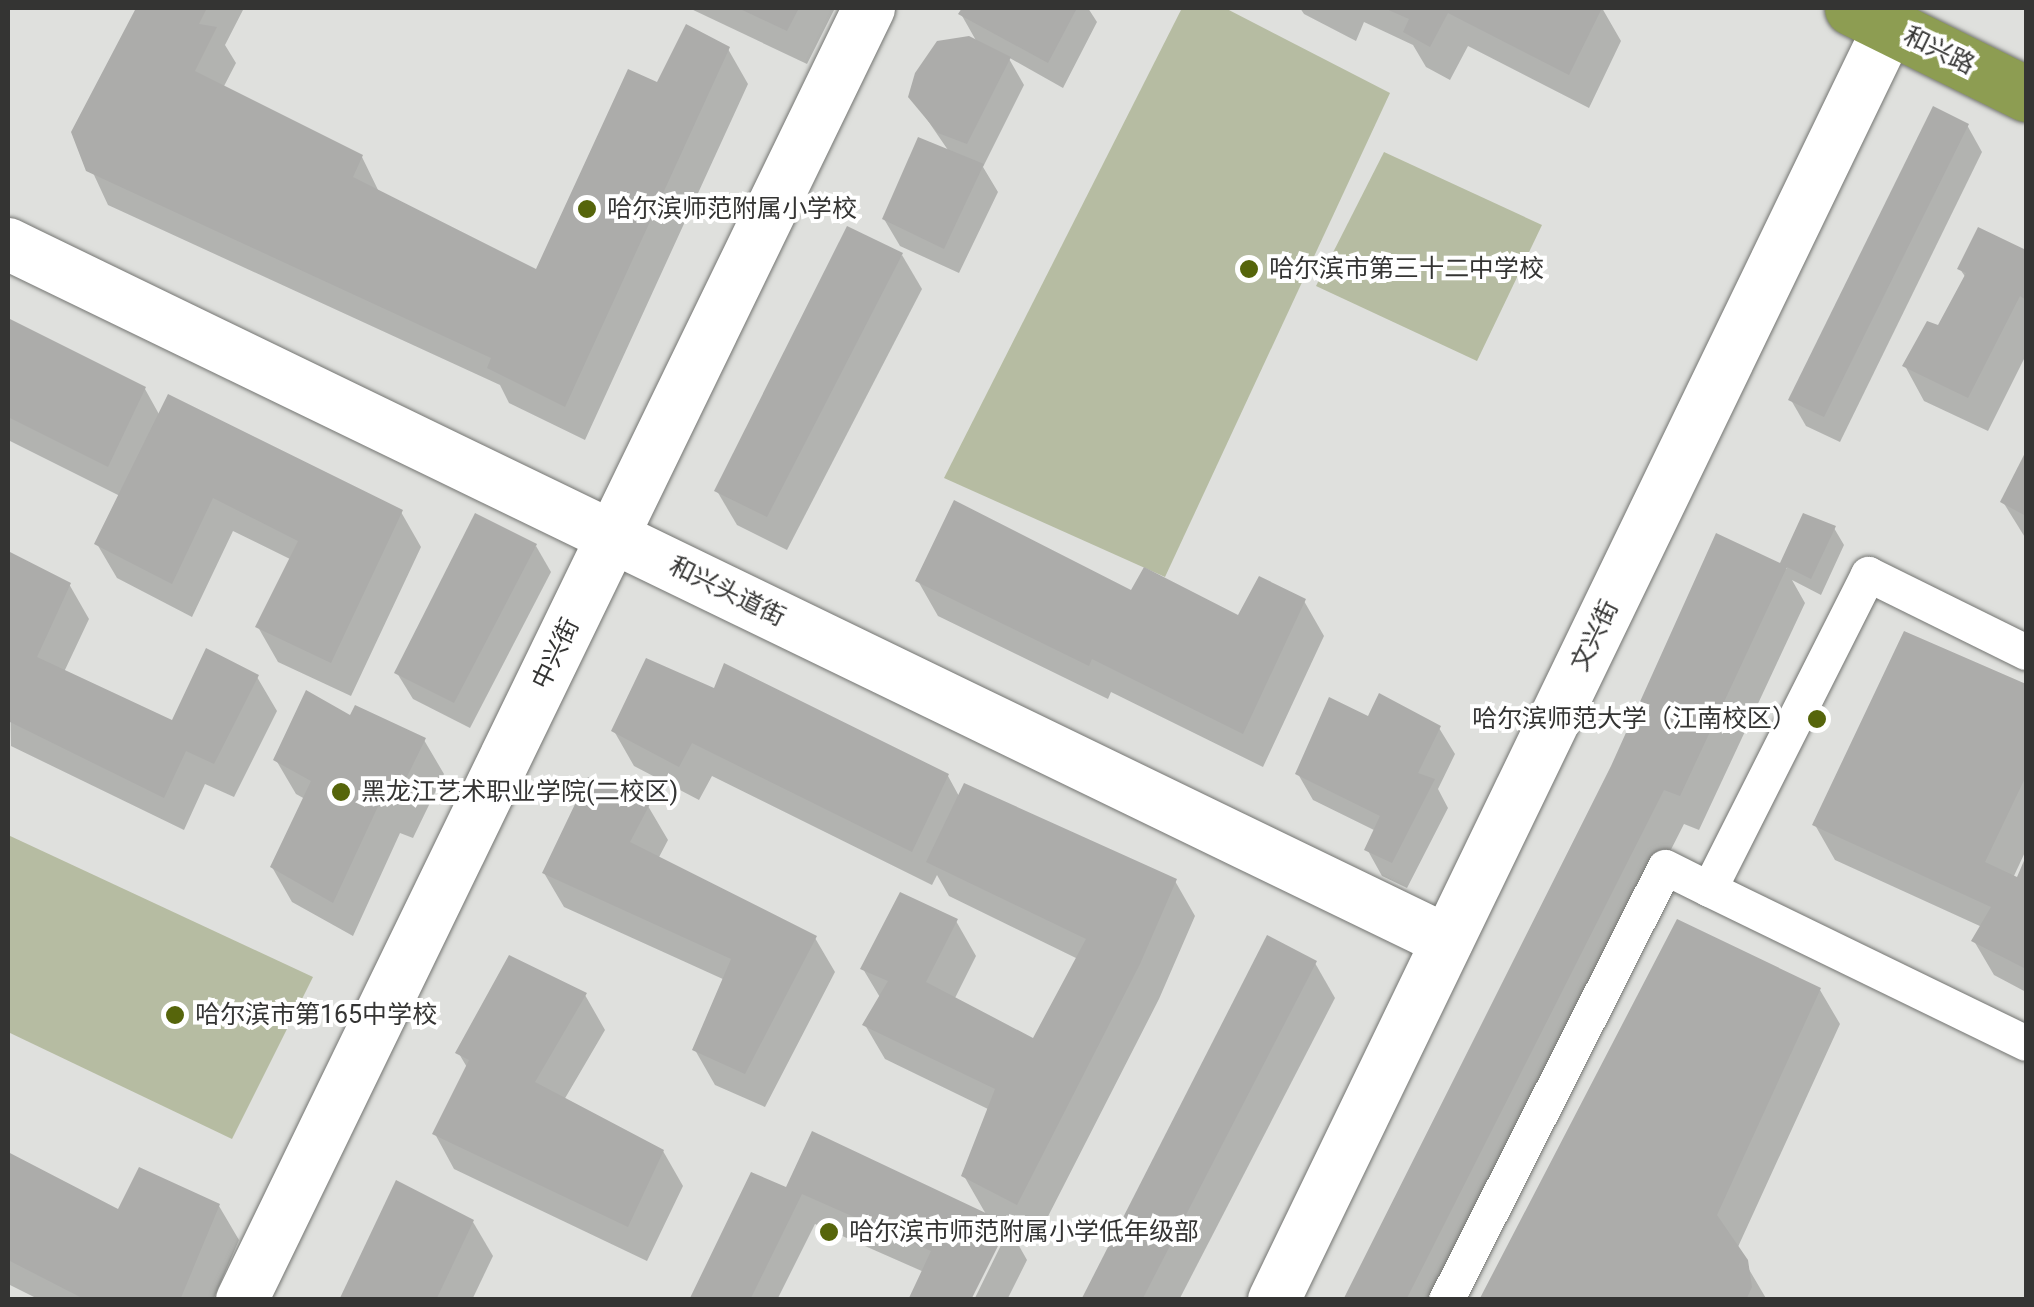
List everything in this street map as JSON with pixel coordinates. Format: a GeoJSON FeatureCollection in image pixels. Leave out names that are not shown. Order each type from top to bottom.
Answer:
{"type":"FeatureCollection","features":[{"type":"Feature","properties":{"kind":"highway","name":"和兴路"},"geometry":{"type":"LineString","coordinates":[[1870,18],[2026,94]]}},
{"type":"Feature","properties":{"kind":"street","name":"中兴街"},"geometry":{"type":"LineString","coordinates":[[242,1300],[868,8]]}},
{"type":"Feature","properties":{"kind":"street","name":"文兴街"},"geometry":{"type":"LineString","coordinates":[[1274,1300],[1447,941],[1870,18]]}},
{"type":"Feature","properties":{"kind":"street","name":"和兴头道街"},"geometry":{"type":"LineString","coordinates":[[8,244],[1447,941]]}},
{"type":"Feature","properties":{"kind":"street"},"geometry":{"type":"LineString","coordinates":[[1709,889],[1868,574],[2026,652]]}},
{"type":"Feature","properties":{"kind":"street"},"geometry":{"type":"LineString","coordinates":[[1446,1300],[1666,867],[2026,1043]]}},
{"type":"Feature","properties":{"kind":"green space"},"geometry":{"type":"Polygon","coordinates":[[[1182,8],[1225,8],[1390,93],[1165,577],[944,478],[1182,8]]]}},
{"type":"Feature","properties":{"kind":"green space"},"geometry":{"type":"Polygon","coordinates":[[[1384,152],[1542,225],[1477,361],[1316,286],[1384,152]]]}},
{"type":"Feature","properties":{"kind":"green space"},"geometry":{"type":"Polygon","coordinates":[[[8,835],[313,977],[232,1139],[8,1032],[8,835]]]}},
{"type":"Feature","properties":{"kind":"building"},"geometry":{"type":"Polygon","coordinates":[[[136,8],[207,8],[199,24],[217,27],[195,71],[363,155],[353,177],[536,269],[628,69],[657,82],[686,24],[730,47],[565,407],[487,368],[491,358],[86,171],[71,132],[136,8]]]}},
{"type":"Feature","properties":{"kind":"building"},"geometry":{"type":"Polygon","coordinates":[[[738,8],[799,8],[787,31],[738,8]]]}},
{"type":"Feature","properties":{"kind":"building"},"geometry":{"type":"Polygon","coordinates":[[[962,8],[1077,8],[1048,63],[958,14],[962,8]]]}},
{"type":"Feature","properties":{"kind":"building"},"geometry":{"type":"Polygon","coordinates":[[[1384,8],[1602,8],[1569,75],[1448,13],[1430,47],[1403,32],[1409,19],[1384,8]]]}},
{"type":"Feature","properties":{"kind":"building"},"geometry":{"type":"Polygon","coordinates":[[[969,36],[1011,57],[967,144],[938,133],[908,97],[915,73],[937,41],[969,36]]]}},
{"type":"Feature","properties":{"kind":"building"},"geometry":{"type":"Polygon","coordinates":[[[1933,106],[1969,124],[1824,417],[1788,400],[1933,106]]]}},
{"type":"Feature","properties":{"kind":"building"},"geometry":{"type":"Polygon","coordinates":[[[918,137],[984,164],[944,249],[882,219],[918,137]]]}},
{"type":"Feature","properties":{"kind":"building"},"geometry":{"type":"Polygon","coordinates":[[[847,226],[903,253],[767,517],[714,491],[847,226]]]}},
{"type":"Feature","properties":{"kind":"building"},"geometry":{"type":"Polygon","coordinates":[[[1978,227],[2026,250],[2026,300],[2020,296],[1968,398],[1902,366],[1927,321],[1938,325],[1966,273],[1957,269],[1978,227]]]}},
{"type":"Feature","properties":{"kind":"building"},"geometry":{"type":"Polygon","coordinates":[[[8,318],[146,387],[108,467],[8,417],[8,318]]]}},
{"type":"Feature","properties":{"kind":"building"},"geometry":{"type":"Polygon","coordinates":[[[168,394],[403,510],[331,663],[255,627],[298,541],[213,498],[172,584],[94,544],[168,394]]]}},
{"type":"Feature","properties":{"kind":"building"},"geometry":{"type":"Polygon","coordinates":[[[2026,451],[2026,516],[2000,502],[2026,451]]]}},
{"type":"Feature","properties":{"kind":"building"},"geometry":{"type":"Polygon","coordinates":[[[954,500],[1131,590],[1144,567],[1238,615],[1259,576],[1306,599],[1243,734],[1092,659],[1089,666],[915,581],[954,500]]]}},
{"type":"Feature","properties":{"kind":"building"},"geometry":{"type":"Polygon","coordinates":[[[475,513],[537,544],[454,703],[394,673],[475,513]]]}},
{"type":"Feature","properties":{"kind":"building"},"geometry":{"type":"Polygon","coordinates":[[[1803,513],[1836,526],[1811,579],[1787,567],[1680,796],[1664,790],[1406,1300],[1343,1300],[1611,766],[1716,533],[1780,563],[1803,513]]]}},
{"type":"Feature","properties":{"kind":"building"},"geometry":{"type":"Polygon","coordinates":[[[8,551],[71,583],[37,657],[172,720],[206,648],[259,675],[214,764],[186,751],[164,798],[8,721],[8,551]]]}},
{"type":"Feature","properties":{"kind":"building"},"geometry":{"type":"Polygon","coordinates":[[[1904,631],[2026,684],[2026,776],[1985,862],[2017,877],[2026,856],[2026,969],[1971,941],[1991,907],[1812,825],[1904,631]]]}},
{"type":"Feature","properties":{"kind":"building"},"geometry":{"type":"Polygon","coordinates":[[[646,658],[714,688],[724,663],[949,774],[912,852],[692,743],[679,767],[611,731],[646,658]]]}},
{"type":"Feature","properties":{"kind":"building"},"geometry":{"type":"Polygon","coordinates":[[[306,690],[350,715],[355,705],[426,738],[393,805],[381,800],[333,903],[270,867],[311,781],[273,760],[306,690]]]}},
{"type":"Feature","properties":{"kind":"building"},"geometry":{"type":"Polygon","coordinates":[[[1379,693],[1441,726],[1418,773],[1435,779],[1392,863],[1364,850],[1380,816],[1295,774],[1329,697],[1368,716],[1379,693]]]}},
{"type":"Feature","properties":{"kind":"building"},"geometry":{"type":"Polygon","coordinates":[[[588,777],[650,804],[630,842],[817,936],[745,1074],[692,1050],[731,959],[542,873],[588,777]]]}},
{"type":"Feature","properties":{"kind":"building"},"geometry":{"type":"Polygon","coordinates":[[[964,783],[1177,879],[1140,964],[1017,1205],[961,1176],[995,1089],[862,1025],[888,981],[860,969],[900,892],[958,919],[926,982],[1033,1038],[1086,939],[926,862],[964,783]]]}},
{"type":"Feature","properties":{"kind":"building"},"geometry":{"type":"Polygon","coordinates":[[[1677,919],[1821,988],[1717,1215],[1748,1260],[1752,1287],[1746,1300],[1479,1300],[1677,919]]]}},
{"type":"Feature","properties":{"kind":"building"},"geometry":{"type":"Polygon","coordinates":[[[1267,935],[1317,961],[1142,1300],[1081,1300],[1267,935]]]}},
{"type":"Feature","properties":{"kind":"building"},"geometry":{"type":"Polygon","coordinates":[[[509,955],[587,993],[535,1082],[664,1150],[628,1227],[432,1134],[469,1060],[455,1053],[509,955]]]}},
{"type":"Feature","properties":{"kind":"building"},"geometry":{"type":"Polygon","coordinates":[[[812,1131],[1009,1224],[971,1300],[908,1300],[931,1251],[802,1194],[750,1300],[689,1300],[751,1172],[786,1187],[812,1131]]]}},
{"type":"Feature","properties":{"kind":"building"},"geometry":{"type":"Polygon","coordinates":[[[8,1152],[118,1209],[139,1167],[220,1204],[180,1300],[86,1300],[8,1260],[8,1152]]]}},
{"type":"Feature","properties":{"kind":"building"},"geometry":{"type":"Polygon","coordinates":[[[396,1180],[474,1220],[436,1300],[339,1300],[396,1180]]]}},
{"type":"Feature","properties":{"kind":"place","name":"哈尔滨师范附属小学校"},"geometry":{"type":"Point","coordinates":[587,209]}},
{"type":"Feature","properties":{"kind":"place","name":"哈尔滨市第三十二中学校"},"geometry":{"type":"Point","coordinates":[1249,269]}},
{"type":"Feature","properties":{"kind":"place","name":"哈尔滨师范大学（江南校区）"},"geometry":{"type":"Point","coordinates":[1817,719]}},
{"type":"Feature","properties":{"kind":"place","name":"黑龙江艺术职业学院(二校区)"},"geometry":{"type":"Point","coordinates":[341,792]}},
{"type":"Feature","properties":{"kind":"place","name":"哈尔滨市第165中学校"},"geometry":{"type":"Point","coordinates":[175,1015]}},
{"type":"Feature","properties":{"kind":"place","name":"哈尔滨市师范附属小学低年级部"},"geometry":{"type":"Point","coordinates":[829,1232]}}]}
